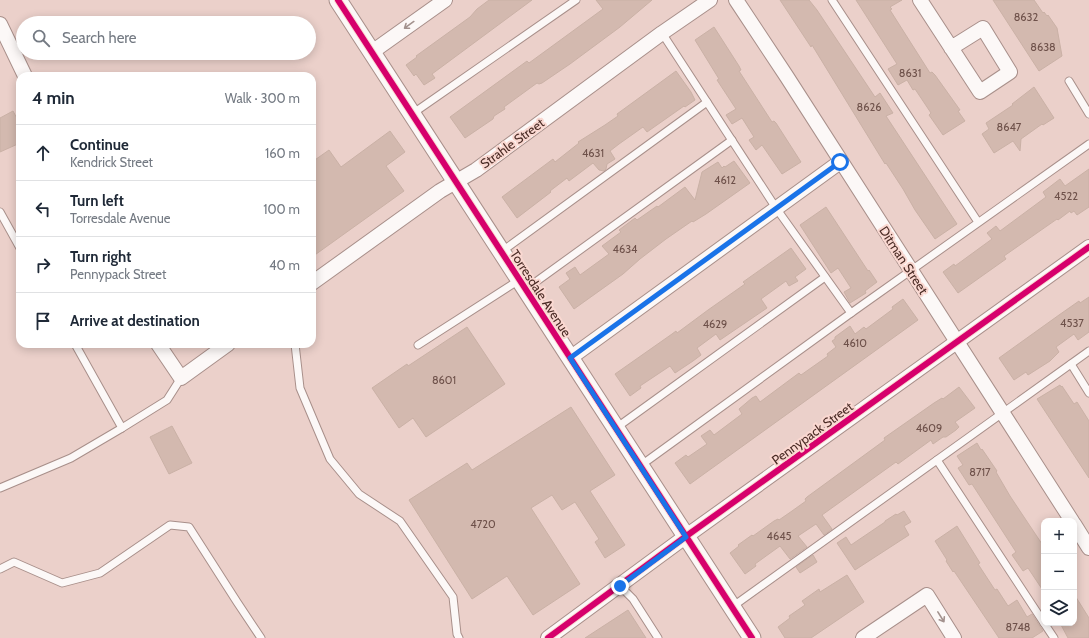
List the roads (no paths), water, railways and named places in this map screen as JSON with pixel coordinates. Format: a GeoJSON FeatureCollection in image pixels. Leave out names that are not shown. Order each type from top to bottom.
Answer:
{"type":"FeatureCollection","features":[{"type":"Feature","properties":{"kind":"street","name":"Torresdale Avenue"},"geometry":{"type":"LineString","coordinates":[[338,0],[752,638]]}},
{"type":"Feature","properties":{"kind":"street","name":"Strahle Street"},"geometry":{"type":"LineString","coordinates":[[316,280],[440,191],[476,170],[662,33],[710,0]]}},
{"type":"Feature","properties":{"kind":"street","name":"Ditman Street"},"geometry":{"type":"LineString","coordinates":[[736,0],[958,342],[1070,518]]}},
{"type":"Feature","properties":{"kind":"street"},"geometry":{"type":"LineString","coordinates":[[920,0],[951,48],[980,92],[1010,72],[983,28],[951,48]]}},
{"type":"Feature","properties":{"kind":"street"},"geometry":{"type":"LineString","coordinates":[[372,52],[442,1]]}},
{"type":"Feature","properties":{"kind":"street"},"geometry":{"type":"LineString","coordinates":[[0,24],[16,57]]}},
{"type":"Feature","properties":{"kind":"street"},"geometry":{"type":"LineString","coordinates":[[17,60],[23,72]]}},
{"type":"Feature","properties":{"kind":"street"},"geometry":{"type":"LineString","coordinates":[[570,358],[840,162]]}},
{"type":"Feature","properties":{"kind":"street","name":"Pennypack Street"},"geometry":{"type":"LineString","coordinates":[[548,638],[1089,247]]}},
{"type":"Feature","properties":{"kind":"street"},"geometry":{"type":"LineString","coordinates":[[161,348],[181,378],[222,348]]}},
{"type":"Feature","properties":{"kind":"street"},"geometry":{"type":"LineString","coordinates":[[1077,529],[1089,548]]}},
{"type":"Feature","properties":{"kind":"street"},"geometry":{"type":"LineString","coordinates":[[862,638],[927,595],[954,638]]}},
{"type":"Feature","properties":{"kind":"lane"},"geometry":{"type":"LineString","coordinates":[[412,115],[576,0]]}},
{"type":"Feature","properties":{"kind":"lane"},"geometry":{"type":"LineString","coordinates":[[832,0],[978,222]]}},
{"type":"Feature","properties":{"kind":"lane"},"geometry":{"type":"LineString","coordinates":[[662,33],[776,208],[851,313]]}},
{"type":"Feature","properties":{"kind":"lane"},"geometry":{"type":"LineString","coordinates":[[1069,81],[1089,114]]}},
{"type":"Feature","properties":{"kind":"lane"},"geometry":{"type":"LineString","coordinates":[[501,252],[707,102]]}},
{"type":"Feature","properties":{"kind":"lane"},"geometry":{"type":"LineString","coordinates":[[418,345],[523,284],[732,140]]}},
{"type":"Feature","properties":{"kind":"lane"},"geometry":{"type":"LineString","coordinates":[[640,466],[851,313],[1089,144]]}},
{"type":"Feature","properties":{"kind":"lane"},"geometry":{"type":"LineString","coordinates":[[0,212],[16,241]]}},
{"type":"Feature","properties":{"kind":"lane"},"geometry":{"type":"LineString","coordinates":[[616,429],[826,277]]}},
{"type":"Feature","properties":{"kind":"lane"},"geometry":{"type":"LineString","coordinates":[[77,348],[122,428]]}},
{"type":"Feature","properties":{"kind":"lane"},"geometry":{"type":"LineString","coordinates":[[295,348],[300,388],[330,458],[358,494],[400,521],[453,597],[457,634],[459,638]]}},
{"type":"Feature","properties":{"kind":"lane"},"geometry":{"type":"LineString","coordinates":[[732,607],[1089,351]]}},
{"type":"Feature","properties":{"kind":"lane"},"geometry":{"type":"LineString","coordinates":[[1071,364],[1089,393]]}},
{"type":"Feature","properties":{"kind":"lane"},"geometry":{"type":"LineString","coordinates":[[0,488],[71,458],[122,428],[167,400],[181,378]]}},
{"type":"Feature","properties":{"kind":"lane"},"geometry":{"type":"LineString","coordinates":[[937,460],[1041,618]]}},
{"type":"Feature","properties":{"kind":"lane"},"geometry":{"type":"LineString","coordinates":[[0,569],[14,562],[62,583],[100,573],[170,525],[189,527],[236,602],[261,638]]}},
{"type":"Feature","properties":{"kind":"lane"},"geometry":{"type":"LineString","coordinates":[[620,586],[633,599],[658,638]]}},
{"type":"Feature","properties":{"kind":"lane"},"geometry":{"type":"LineString","coordinates":[[1046,626],[1054,638]]}}]}
